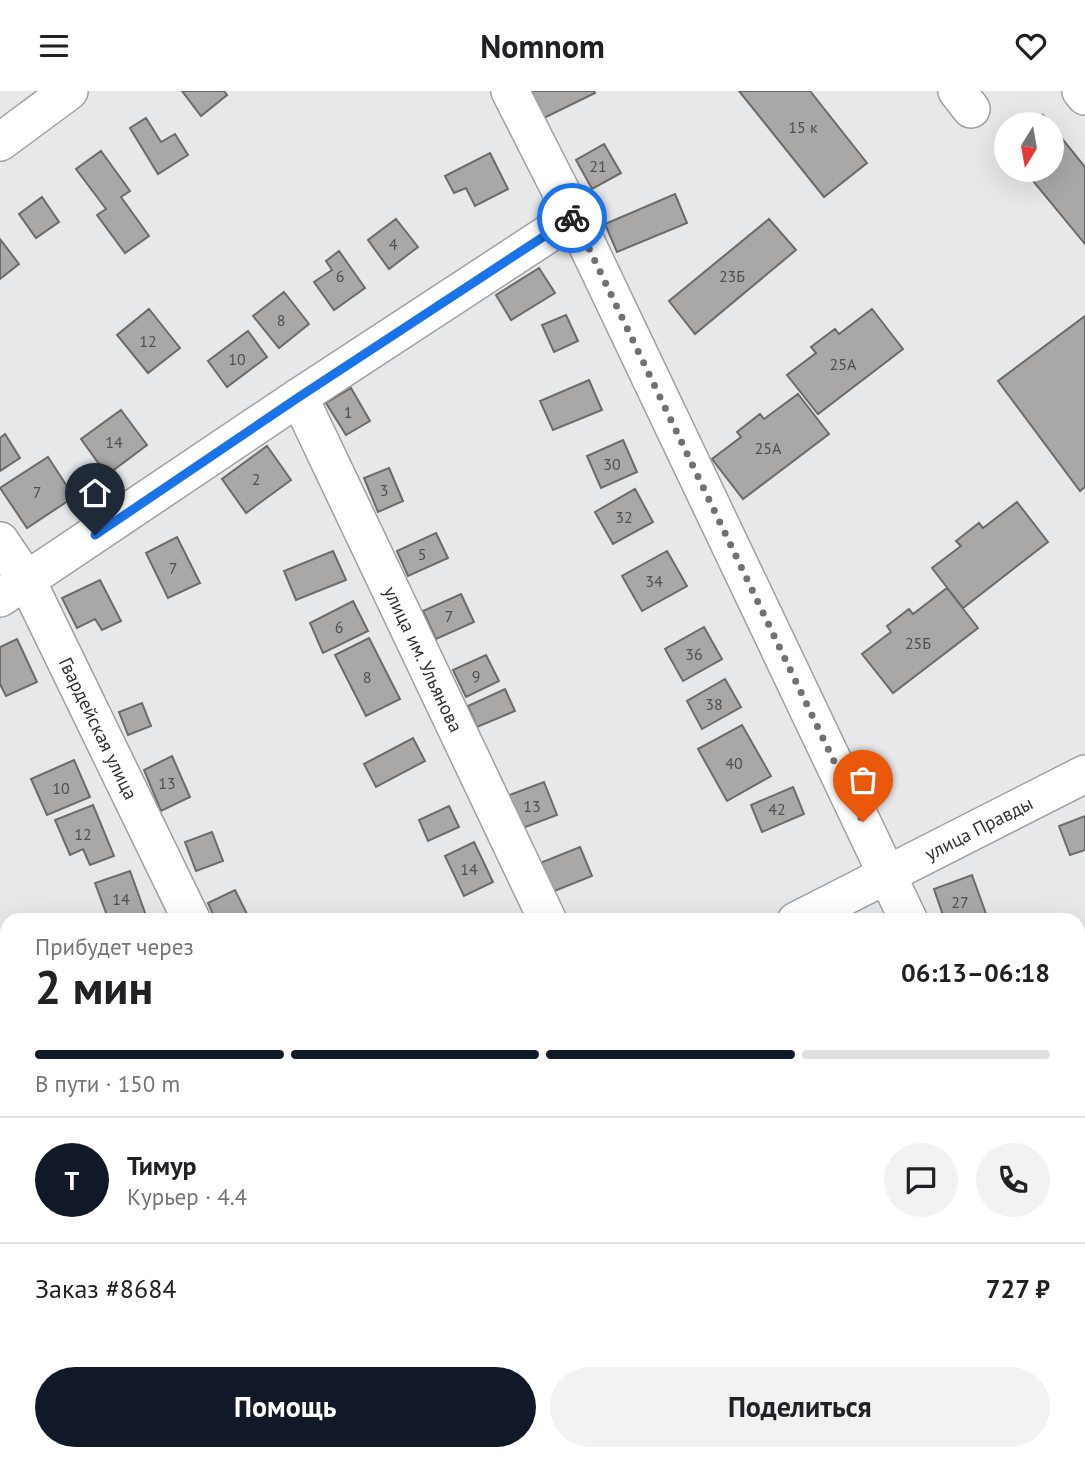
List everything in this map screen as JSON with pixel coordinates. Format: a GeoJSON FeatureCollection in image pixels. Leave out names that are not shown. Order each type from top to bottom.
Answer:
{"type":"FeatureCollection","features":[{"type":"Feature","properties":{"kind":"street"},"geometry":{"type":"LineString","coordinates":[[0,142],[69,91]]}},
{"type":"Feature","properties":{"kind":"street"},"geometry":{"type":"LineString","coordinates":[[510,91],[574,217],[905,913]]}},
{"type":"Feature","properties":{"kind":"street"},"geometry":{"type":"LineString","coordinates":[[1080,91],[1085,96]]}},
{"type":"Feature","properties":{"kind":"street"},"geometry":{"type":"LineString","coordinates":[[14,590],[299,397],[574,217]]}},
{"type":"Feature","properties":{"kind":"street","name":"улица им. Ульянова"},"geometry":{"type":"LineString","coordinates":[[299,397],[544,913]]}},
{"type":"Feature","properties":{"kind":"street","name":"Гвардейская улица"},"geometry":{"type":"LineString","coordinates":[[0,541],[14,590],[187,913]]}},
{"type":"Feature","properties":{"kind":"street","name":"улица Правды"},"geometry":{"type":"LineString","coordinates":[[811,913],[1085,774]]}},
{"type":"Feature","properties":{"kind":"building"},"geometry":{"type":"Polygon","coordinates":[[[182,91],[224,91],[227,95],[201,116],[182,91]]]}},
{"type":"Feature","properties":{"kind":"building"},"geometry":{"type":"Polygon","coordinates":[[[530,91],[594,91],[595,93],[544,118],[530,91]]]}},
{"type":"Feature","properties":{"kind":"building"},"geometry":{"type":"Polygon","coordinates":[[[739,91],[810,91],[867,163],[824,197],[739,91]]]}},
{"type":"Feature","properties":{"kind":"building"},"geometry":{"type":"Polygon","coordinates":[[[146,118],[161,142],[175,134],[188,155],[158,174],[130,128],[146,118]]]}},
{"type":"Feature","properties":{"kind":"building"},"geometry":{"type":"Polygon","coordinates":[[[1064,141],[1085,167],[1085,244],[1034,182],[1064,182],[1064,141]]]}},
{"type":"Feature","properties":{"kind":"building"},"geometry":{"type":"Polygon","coordinates":[[[604,144],[621,173],[592,189],[576,160],[604,144]]]}},
{"type":"Feature","properties":{"kind":"building"},"geometry":{"type":"Polygon","coordinates":[[[101,151],[130,191],[121,197],[149,236],[125,253],[97,215],[106,209],[76,169],[101,151]]]}},
{"type":"Feature","properties":{"kind":"building"},"geometry":{"type":"Polygon","coordinates":[[[490,153],[508,189],[475,206],[466,188],[454,193],[445,176],[490,153]]]}},
{"type":"Feature","properties":{"kind":"building"},"geometry":{"type":"Polygon","coordinates":[[[675,194],[687,223],[617,252],[605,224],[675,194]]]}},
{"type":"Feature","properties":{"kind":"building"},"geometry":{"type":"Polygon","coordinates":[[[42,197],[59,222],[36,238],[19,214],[42,197]]]}},
{"type":"Feature","properties":{"kind":"building"},"geometry":{"type":"Polygon","coordinates":[[[396,219],[418,247],[389,269],[368,240],[396,219]]]}},
{"type":"Feature","properties":{"kind":"building"},"geometry":{"type":"Polygon","coordinates":[[[769,219],[796,250],[695,334],[669,301],[769,219]]]}},
{"type":"Feature","properties":{"kind":"building"},"geometry":{"type":"Polygon","coordinates":[[[0,239],[19,264],[0,279],[0,239]]]}},
{"type":"Feature","properties":{"kind":"building"},"geometry":{"type":"Polygon","coordinates":[[[339,251],[365,288],[334,310],[314,282],[332,270],[326,261],[339,251]]]}},
{"type":"Feature","properties":{"kind":"building"},"geometry":{"type":"Polygon","coordinates":[[[539,268],[555,293],[511,320],[496,295],[539,268]]]}},
{"type":"Feature","properties":{"kind":"building"},"geometry":{"type":"Polygon","coordinates":[[[284,292],[309,324],[279,348],[253,316],[284,292]]]}},
{"type":"Feature","properties":{"kind":"building"},"geometry":{"type":"Polygon","coordinates":[[[149,309],[180,348],[148,373],[117,335],[149,309]]]}},
{"type":"Feature","properties":{"kind":"building"},"geometry":{"type":"Polygon","coordinates":[[[872,309],[903,349],[818,414],[787,375],[816,353],[811,347],[835,329],[839,334],[872,309]]]}},
{"type":"Feature","properties":{"kind":"building"},"geometry":{"type":"Polygon","coordinates":[[[566,315],[578,341],[554,352],[542,325],[566,315]]]}},
{"type":"Feature","properties":{"kind":"building"},"geometry":{"type":"Polygon","coordinates":[[[1085,316],[1085,487],[1080,491],[998,381],[1085,316]]]}},
{"type":"Feature","properties":{"kind":"building"},"geometry":{"type":"Polygon","coordinates":[[[248,331],[267,357],[227,387],[208,361],[248,331]]]}},
{"type":"Feature","properties":{"kind":"building"},"geometry":{"type":"Polygon","coordinates":[[[589,380],[602,410],[553,430],[540,401],[589,380]]]}},
{"type":"Feature","properties":{"kind":"building"},"geometry":{"type":"Polygon","coordinates":[[[351,388],[370,421],[346,435],[326,403],[351,388]]]}},
{"type":"Feature","properties":{"kind":"building"},"geometry":{"type":"Polygon","coordinates":[[[798,394],[829,434],[743,499],[712,459],[741,437],[737,432],[760,414],[764,419],[798,394]]]}},
{"type":"Feature","properties":{"kind":"building"},"geometry":{"type":"Polygon","coordinates":[[[121,410],[147,445],[107,475],[81,439],[121,410]]]}},
{"type":"Feature","properties":{"kind":"building"},"geometry":{"type":"Polygon","coordinates":[[[5,434],[20,458],[0,471],[0,438],[5,434]]]}},
{"type":"Feature","properties":{"kind":"building"},"geometry":{"type":"Polygon","coordinates":[[[623,440],[637,472],[601,488],[587,456],[623,440]]]}},
{"type":"Feature","properties":{"kind":"building"},"geometry":{"type":"Polygon","coordinates":[[[267,446],[291,480],[246,513],[222,479],[267,446]]]}},
{"type":"Feature","properties":{"kind":"building"},"geometry":{"type":"Polygon","coordinates":[[[48,457],[74,497],[27,528],[0,488],[48,457]]]}},
{"type":"Feature","properties":{"kind":"building"},"geometry":{"type":"Polygon","coordinates":[[[389,468],[403,501],[378,512],[364,478],[389,468]]]}},
{"type":"Feature","properties":{"kind":"building"},"geometry":{"type":"Polygon","coordinates":[[[635,489],[653,522],[613,544],[595,512],[635,489]]]}},
{"type":"Feature","properties":{"kind":"building"},"geometry":{"type":"Polygon","coordinates":[[[1017,502],[1048,542],[963,608],[932,568],[961,546],[956,541],[979,523],[983,528],[1017,502]]]}},
{"type":"Feature","properties":{"kind":"building"},"geometry":{"type":"Polygon","coordinates":[[[436,533],[448,558],[408,576],[397,551],[436,533]]]}},
{"type":"Feature","properties":{"kind":"building"},"geometry":{"type":"Polygon","coordinates":[[[177,537],[200,583],[168,598],[146,553],[177,537]]]}},
{"type":"Feature","properties":{"kind":"building"},"geometry":{"type":"Polygon","coordinates":[[[333,551],[346,580],[296,600],[284,571],[333,551]]]}},
{"type":"Feature","properties":{"kind":"building"},"geometry":{"type":"Polygon","coordinates":[[[667,551],[687,586],[642,611],[622,576],[667,551]]]}},
{"type":"Feature","properties":{"kind":"building"},"geometry":{"type":"Polygon","coordinates":[[[100,580],[121,621],[102,630],[95,619],[77,628],[62,598],[100,580]]]}},
{"type":"Feature","properties":{"kind":"building"},"geometry":{"type":"Polygon","coordinates":[[[947,588],[978,628],[893,693],[862,654],[891,632],[887,626],[909,609],[913,614],[947,588]]]}},
{"type":"Feature","properties":{"kind":"building"},"geometry":{"type":"Polygon","coordinates":[[[461,594],[474,622],[436,639],[423,611],[461,594]]]}},
{"type":"Feature","properties":{"kind":"building"},"geometry":{"type":"Polygon","coordinates":[[[353,601],[368,631],[323,653],[310,623],[353,601]]]}},
{"type":"Feature","properties":{"kind":"building"},"geometry":{"type":"Polygon","coordinates":[[[704,627],[722,659],[683,681],[665,649],[704,627]]]}},
{"type":"Feature","properties":{"kind":"building"},"geometry":{"type":"Polygon","coordinates":[[[369,638],[400,699],[366,716],[335,655],[369,638]]]}},
{"type":"Feature","properties":{"kind":"building"},"geometry":{"type":"Polygon","coordinates":[[[17,639],[37,682],[6,696],[0,684],[0,647],[17,639]]]}},
{"type":"Feature","properties":{"kind":"building"},"geometry":{"type":"Polygon","coordinates":[[[486,655],[499,681],[466,697],[453,670],[486,655]]]}},
{"type":"Feature","properties":{"kind":"building"},"geometry":{"type":"Polygon","coordinates":[[[725,679],[741,707],[702,729],[687,701],[725,679]]]}},
{"type":"Feature","properties":{"kind":"building"},"geometry":{"type":"Polygon","coordinates":[[[505,689],[515,711],[477,727],[468,706],[505,689]]]}},
{"type":"Feature","properties":{"kind":"building"},"geometry":{"type":"Polygon","coordinates":[[[142,703],[151,726],[128,735],[119,712],[142,703]]]}},
{"type":"Feature","properties":{"kind":"building"},"geometry":{"type":"Polygon","coordinates":[[[742,725],[771,776],[727,801],[698,749],[742,725]]]}},
{"type":"Feature","properties":{"kind":"building"},"geometry":{"type":"Polygon","coordinates":[[[413,738],[425,761],[376,787],[364,764],[413,738]]]}},
{"type":"Feature","properties":{"kind":"building"},"geometry":{"type":"Polygon","coordinates":[[[172,756],[190,797],[161,811],[144,770],[172,756]]]}},
{"type":"Feature","properties":{"kind":"building"},"geometry":{"type":"Polygon","coordinates":[[[74,760],[90,797],[47,815],[31,779],[74,760]]]}},
{"type":"Feature","properties":{"kind":"building"},"geometry":{"type":"Polygon","coordinates":[[[544,782],[557,815],[520,829],[507,796],[544,782]]]}},
{"type":"Feature","properties":{"kind":"building"},"geometry":{"type":"Polygon","coordinates":[[[793,787],[804,814],[762,832],[751,805],[793,787]]]}},
{"type":"Feature","properties":{"kind":"building"},"geometry":{"type":"Polygon","coordinates":[[[93,805],[114,856],[90,865],[83,849],[70,855],[55,820],[93,805]]]}},
{"type":"Feature","properties":{"kind":"building"},"geometry":{"type":"Polygon","coordinates":[[[449,806],[459,827],[428,841],[419,820],[449,806]]]}},
{"type":"Feature","properties":{"kind":"building"},"geometry":{"type":"Polygon","coordinates":[[[1085,816],[1085,850],[1070,855],[1059,826],[1085,816]]]}},
{"type":"Feature","properties":{"kind":"building"},"geometry":{"type":"Polygon","coordinates":[[[212,832],[223,861],[196,871],[185,842],[212,832]]]}},
{"type":"Feature","properties":{"kind":"building"},"geometry":{"type":"Polygon","coordinates":[[[474,842],[493,882],[464,896],[445,856],[474,842]]]}},
{"type":"Feature","properties":{"kind":"building"},"geometry":{"type":"Polygon","coordinates":[[[580,847],[592,876],[552,892],[540,863],[580,847]]]}},
{"type":"Feature","properties":{"kind":"building"},"geometry":{"type":"Polygon","coordinates":[[[130,871],[145,913],[106,913],[95,883],[130,871]]]}},
{"type":"Feature","properties":{"kind":"building"},"geometry":{"type":"Polygon","coordinates":[[[972,875],[986,913],[942,913],[934,889],[972,875]]]}},
{"type":"Feature","properties":{"kind":"building"},"geometry":{"type":"Polygon","coordinates":[[[235,890],[246,913],[212,913],[208,903],[235,890]]]}},
{"type":"Feature","properties":{"kind":"way so far"},"geometry":{"type":"LineString","coordinates":[[572,218],[574,217],[863,822]]}},
{"type":"Feature","properties":{"kind":"route"},"geometry":{"type":"LineString","coordinates":[[95,535],[572,218]]}}]}
